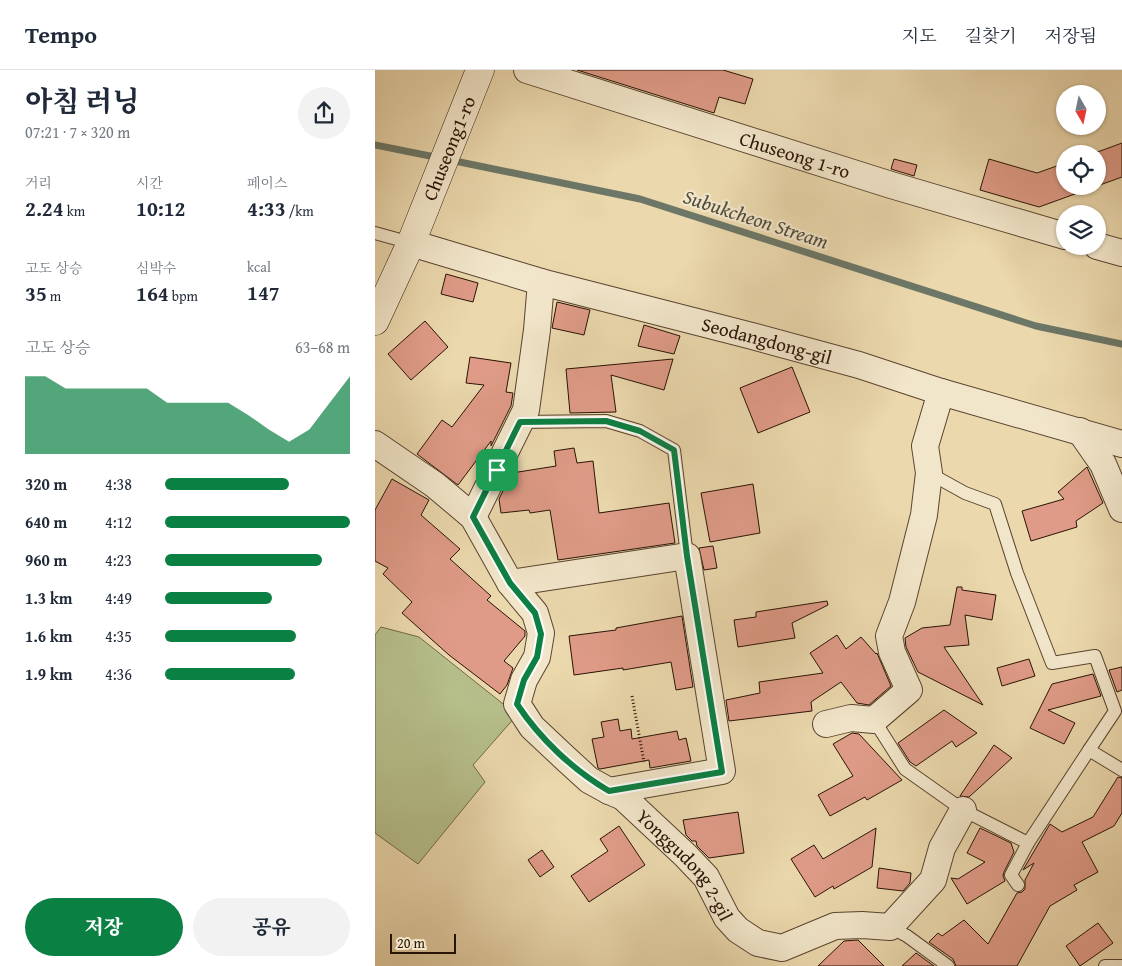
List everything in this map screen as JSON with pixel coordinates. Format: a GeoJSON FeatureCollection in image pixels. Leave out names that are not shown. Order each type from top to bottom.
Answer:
{"type":"FeatureCollection","features":[{"type":"Feature","properties":{"kind":"street","name":"Chuseong1-ro"},"geometry":{"type":"LineString","coordinates":[[413,235],[480,70]]}},
{"type":"Feature","properties":{"kind":"street","name":"Chuseong 1-ro"},"geometry":{"type":"LineString","coordinates":[[527,70],[891,185],[1056,233]]}},
{"type":"Feature","properties":{"kind":"street","name":"Seodangdong-gil"},"geometry":{"type":"LineString","coordinates":[[413,235],[541,282],[859,365],[941,392],[1122,444]]}},
{"type":"Feature","properties":{"kind":"street"},"geometry":{"type":"LineString","coordinates":[[375,321],[413,235]]}},
{"type":"Feature","properties":{"kind":"street"},"geometry":{"type":"LineString","coordinates":[[1106,249],[1122,253]]}},
{"type":"Feature","properties":{"kind":"street"},"geometry":{"type":"LineString","coordinates":[[473,517],[526,410],[537,330],[541,282]]}},
{"type":"Feature","properties":{"kind":"street"},"geometry":{"type":"LineString","coordinates":[[826,724],[851,718],[874,720],[909,690],[891,652],[889,636],[902,602],[924,515],[929,473],[925,446],[941,392]]}},
{"type":"Feature","properties":{"kind":"street"},"geometry":{"type":"LineString","coordinates":[[1080,431],[1103,464],[1122,509]]}},
{"type":"Feature","properties":{"kind":"street","name":"Yonggudong 2-gil"},"geometry":{"type":"LineString","coordinates":[[375,444],[435,485],[473,517],[510,583],[535,613],[541,634],[537,657],[524,680],[517,704],[532,727],[589,780],[623,797],[685,855],[706,877],[727,918],[738,930],[758,943],[782,948],[835,926],[890,927]]}},
{"type":"Feature","properties":{"kind":"street"},"geometry":{"type":"LineString","coordinates":[[510,583],[687,556],[722,772],[609,791]]}},
{"type":"Feature","properties":{"kind":"street"},"geometry":{"type":"LineString","coordinates":[[890,927],[933,880],[942,848],[963,810]]}},
{"type":"Feature","properties":{"kind":"lane"},"geometry":{"type":"LineString","coordinates":[[375,233],[413,235]]}},
{"type":"Feature","properties":{"kind":"lane"},"geometry":{"type":"LineString","coordinates":[[520,422],[606,421],[640,431],[674,450],[687,556]]}},
{"type":"Feature","properties":{"kind":"lane"},"geometry":{"type":"LineString","coordinates":[[929,473],[965,493],[995,504],[1017,574],[1052,663],[1095,656],[1115,711],[1028,843],[1011,875],[1018,885]]}},
{"type":"Feature","properties":{"kind":"lane"},"geometry":{"type":"LineString","coordinates":[[874,720],[905,769],[963,810],[1028,843]]}},
{"type":"Feature","properties":{"kind":"lane"},"geometry":{"type":"LineString","coordinates":[[1089,750],[1122,770]]}},
{"type":"Feature","properties":{"kind":"lane"},"geometry":{"type":"LineString","coordinates":[[890,927],[907,936],[948,966]]}},
{"type":"Feature","properties":{"kind":"lane"},"geometry":{"type":"LineString","coordinates":[[1105,966],[1122,966]]}},
{"type":"Feature","properties":{"kind":"path"},"geometry":{"type":"LineString","coordinates":[[633,696],[648,784]]}},
{"type":"Feature","properties":{"kind":"green space"},"geometry":{"type":"Polygon","coordinates":[[[381,627],[419,637],[517,715],[473,765],[485,782],[418,864],[375,833],[375,635],[381,627]]]}},
{"type":"Feature","properties":{"kind":"building"},"geometry":{"type":"Polygon","coordinates":[[[577,70],[723,70],[753,79],[745,104],[719,97],[714,113],[577,70]]]}},
{"type":"Feature","properties":{"kind":"building"},"geometry":{"type":"Polygon","coordinates":[[[1122,143],[1122,177],[1106,183],[1106,149],[1122,143]]]}},
{"type":"Feature","properties":{"kind":"building"},"geometry":{"type":"Polygon","coordinates":[[[894,159],[917,165],[914,176],[891,169],[894,159]]]}},
{"type":"Feature","properties":{"kind":"building"},"geometry":{"type":"Polygon","coordinates":[[[989,159],[1037,173],[1056,166],[1056,195],[1072,195],[1039,207],[980,190],[989,159]]]}},
{"type":"Feature","properties":{"kind":"building"},"geometry":{"type":"Polygon","coordinates":[[[446,274],[478,283],[473,302],[441,294],[446,274]]]}},
{"type":"Feature","properties":{"kind":"building"},"geometry":{"type":"Polygon","coordinates":[[[557,302],[590,310],[584,335],[552,328],[557,302]]]}},
{"type":"Feature","properties":{"kind":"building"},"geometry":{"type":"Polygon","coordinates":[[[425,321],[448,347],[411,380],[388,354],[425,321]]]}},
{"type":"Feature","properties":{"kind":"building"},"geometry":{"type":"Polygon","coordinates":[[[644,325],[680,336],[674,354],[638,346],[644,325]]]}},
{"type":"Feature","properties":{"kind":"building"},"geometry":{"type":"Polygon","coordinates":[[[470,357],[511,363],[506,392],[513,393],[511,406],[491,446],[491,441],[458,485],[417,454],[442,420],[452,427],[484,385],[466,383],[470,357]]]}},
{"type":"Feature","properties":{"kind":"building"},"geometry":{"type":"Polygon","coordinates":[[[673,359],[664,390],[611,375],[616,412],[570,413],[566,369],[673,359]]]}},
{"type":"Feature","properties":{"kind":"building"},"geometry":{"type":"Polygon","coordinates":[[[792,367],[810,412],[758,433],[740,388],[792,367]]]}},
{"type":"Feature","properties":{"kind":"building"},"geometry":{"type":"Polygon","coordinates":[[[574,448],[577,463],[593,461],[599,513],[669,503],[675,543],[558,560],[550,510],[530,513],[529,510],[501,513],[499,499],[512,473],[556,466],[554,451],[574,448]]]}},
{"type":"Feature","properties":{"kind":"building"},"geometry":{"type":"Polygon","coordinates":[[[1087,467],[1103,503],[1076,521],[1077,527],[1031,541],[1022,511],[1064,499],[1058,492],[1087,467]]]}},
{"type":"Feature","properties":{"kind":"building"},"geometry":{"type":"Polygon","coordinates":[[[392,479],[429,500],[421,515],[460,549],[450,559],[491,596],[487,600],[525,631],[525,636],[504,661],[513,668],[507,685],[500,694],[449,655],[402,613],[412,602],[383,574],[388,568],[375,561],[375,510],[392,479]]]}},
{"type":"Feature","properties":{"kind":"building"},"geometry":{"type":"Polygon","coordinates":[[[753,484],[760,533],[710,542],[701,493],[753,484]]]}},
{"type":"Feature","properties":{"kind":"building"},"geometry":{"type":"Polygon","coordinates":[[[713,546],[717,568],[704,570],[699,548],[713,546]]]}},
{"type":"Feature","properties":{"kind":"building"},"geometry":{"type":"Polygon","coordinates":[[[957,587],[962,587],[962,590],[996,595],[992,620],[965,615],[969,645],[944,647],[983,705],[918,672],[906,647],[905,638],[922,628],[950,625],[957,587]]]}},
{"type":"Feature","properties":{"kind":"building"},"geometry":{"type":"Polygon","coordinates":[[[827,601],[828,605],[792,623],[795,638],[738,647],[734,620],[756,617],[756,612],[827,601]]]}},
{"type":"Feature","properties":{"kind":"building"},"geometry":{"type":"Polygon","coordinates":[[[682,616],[693,687],[676,690],[671,662],[623,670],[623,668],[574,675],[569,636],[616,630],[616,628],[682,616]]]}},
{"type":"Feature","properties":{"kind":"building"},"geometry":{"type":"Polygon","coordinates":[[[837,635],[846,649],[861,637],[877,653],[891,686],[869,705],[857,703],[841,682],[811,702],[812,711],[729,721],[726,700],[760,693],[759,682],[823,673],[810,653],[837,635]]]}},
{"type":"Feature","properties":{"kind":"building"},"geometry":{"type":"Polygon","coordinates":[[[1029,659],[1035,676],[1002,686],[997,668],[1029,659]]]}},
{"type":"Feature","properties":{"kind":"building"},"geometry":{"type":"Polygon","coordinates":[[[1122,667],[1122,690],[1117,692],[1109,670],[1122,667]]]}},
{"type":"Feature","properties":{"kind":"building"},"geometry":{"type":"Polygon","coordinates":[[[1093,674],[1101,696],[1048,710],[1075,723],[1064,744],[1030,728],[1052,684],[1093,674]]]}},
{"type":"Feature","properties":{"kind":"building"},"geometry":{"type":"Polygon","coordinates":[[[944,710],[977,733],[956,747],[952,741],[916,766],[910,762],[898,743],[944,710]]]}},
{"type":"Feature","properties":{"kind":"building"},"geometry":{"type":"Polygon","coordinates":[[[618,719],[620,731],[631,729],[632,739],[677,731],[679,740],[686,738],[691,761],[650,768],[649,760],[598,768],[592,739],[604,737],[601,722],[618,719]]]}},
{"type":"Feature","properties":{"kind":"building"},"geometry":{"type":"Polygon","coordinates":[[[852,733],[859,734],[902,780],[867,800],[865,797],[830,816],[818,795],[853,776],[833,744],[852,733]]]}},
{"type":"Feature","properties":{"kind":"building"},"geometry":{"type":"Polygon","coordinates":[[[994,745],[1012,758],[969,797],[960,796],[994,745]]]}},
{"type":"Feature","properties":{"kind":"building"},"geometry":{"type":"Polygon","coordinates":[[[1118,777],[1122,778],[1122,813],[1114,826],[1082,842],[1098,872],[1074,885],[1077,890],[1050,906],[1017,966],[956,966],[953,959],[929,942],[938,933],[942,936],[964,920],[988,944],[1017,893],[1025,889],[1025,880],[1034,863],[1023,870],[1050,824],[1062,832],[1093,817],[1118,777]]]}},
{"type":"Feature","properties":{"kind":"building"},"geometry":{"type":"Polygon","coordinates":[[[738,812],[744,853],[709,858],[697,846],[696,841],[692,841],[686,835],[683,820],[738,812]]]}},
{"type":"Feature","properties":{"kind":"building"},"geometry":{"type":"Polygon","coordinates":[[[619,826],[645,865],[589,902],[571,876],[608,851],[600,839],[619,826]]]}},
{"type":"Feature","properties":{"kind":"building"},"geometry":{"type":"Polygon","coordinates":[[[876,828],[872,867],[834,889],[833,886],[815,897],[791,859],[814,845],[823,859],[876,828]]]}},
{"type":"Feature","properties":{"kind":"building"},"geometry":{"type":"Polygon","coordinates":[[[980,828],[1011,843],[1014,852],[1004,872],[1005,881],[967,904],[951,878],[958,879],[985,862],[967,853],[980,828]]]}},
{"type":"Feature","properties":{"kind":"building"},"geometry":{"type":"Polygon","coordinates":[[[542,850],[554,867],[540,877],[528,860],[542,850]]]}},
{"type":"Feature","properties":{"kind":"building"},"geometry":{"type":"Polygon","coordinates":[[[879,868],[911,873],[910,883],[903,891],[877,888],[879,868]]]}},
{"type":"Feature","properties":{"kind":"building"},"geometry":{"type":"Polygon","coordinates":[[[1098,923],[1113,943],[1080,966],[1066,946],[1098,923]]]}},
{"type":"Feature","properties":{"kind":"building"},"geometry":{"type":"Polygon","coordinates":[[[858,940],[884,966],[818,966],[844,941],[858,940]]]}},
{"type":"Feature","properties":{"kind":"building"},"geometry":{"type":"Polygon","coordinates":[[[916,953],[934,966],[902,966],[916,953]]]}},
{"type":"Feature","properties":{"kind":"waterway","name":"Subukcheon Stream"},"geometry":{"type":"LineString","coordinates":[[375,145],[440,158]]}},
{"type":"Feature","properties":{"kind":"waterway","name":"Subukcheon Stream"},"geometry":{"type":"LineString","coordinates":[[450,160],[640,199],[1036,326],[1122,344]]}},
{"type":"Feature","properties":{"kind":"route"},"geometry":{"type":"LineString","coordinates":[[606,421],[640,431],[674,450],[687,556],[722,772],[609,791],[589,780],[532,727],[517,704],[524,680],[537,657],[541,634],[535,613],[510,583],[473,517],[497,470],[520,422],[606,421]]}}]}
